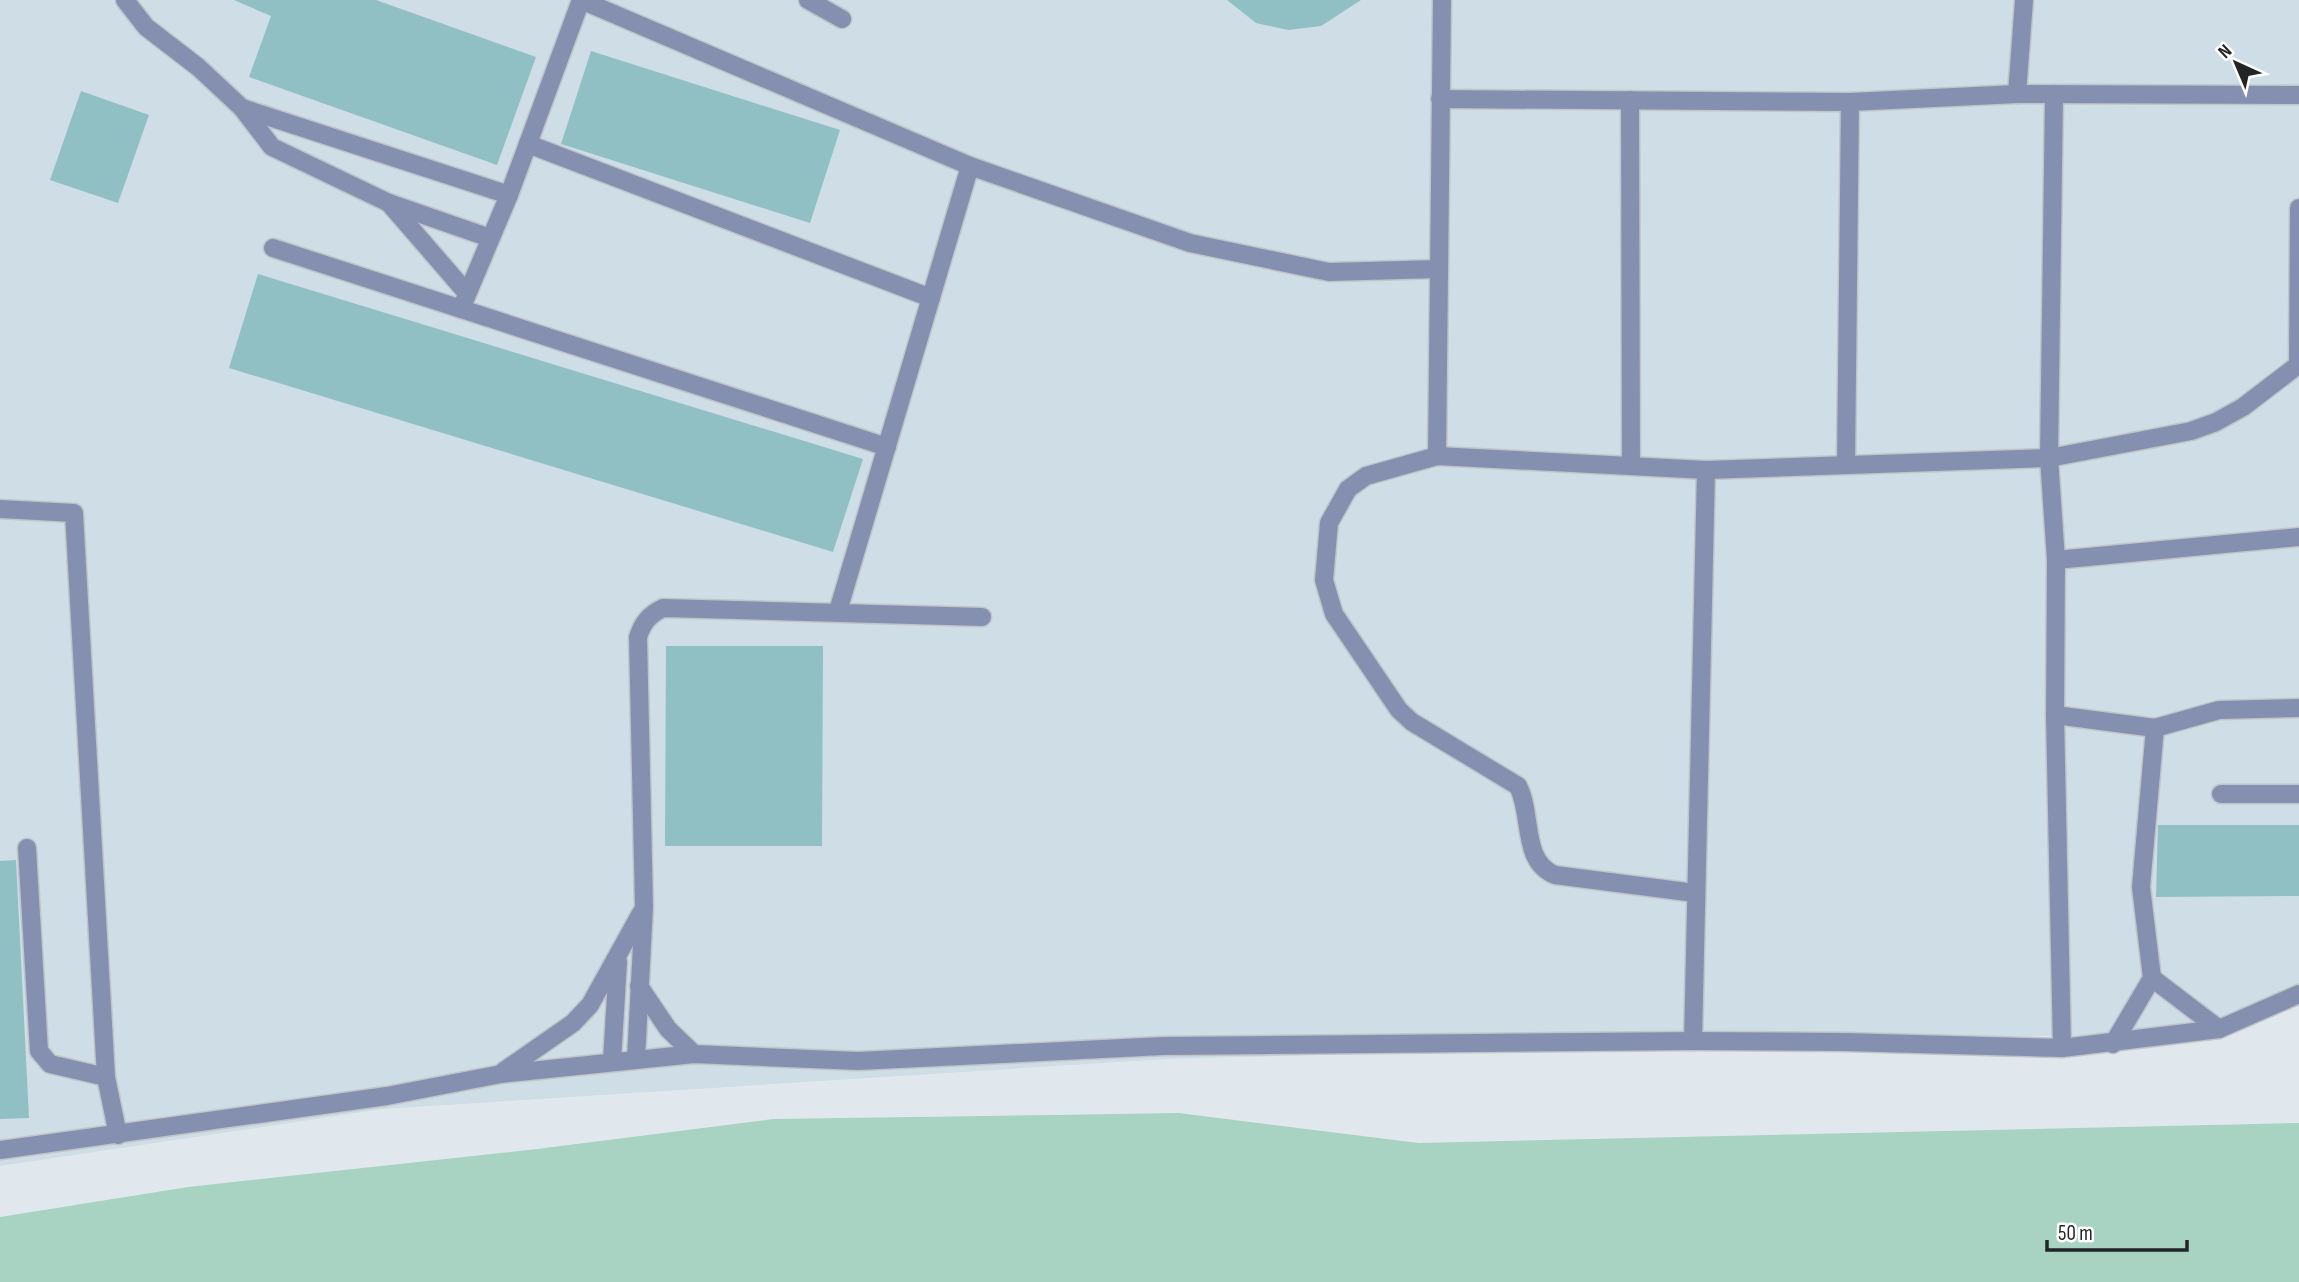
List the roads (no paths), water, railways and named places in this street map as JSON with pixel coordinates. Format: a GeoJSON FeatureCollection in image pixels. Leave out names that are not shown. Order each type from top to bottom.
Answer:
{"type":"FeatureCollection","features":[{"type":"Feature","properties":{"kind":"street"},"geometry":{"type":"LineString","coordinates":[[125,0],[146,27],[198,67],[242,108],[261,137],[272,147],[389,203],[490,238]]}},
{"type":"Feature","properties":{"kind":"street"},"geometry":{"type":"LineString","coordinates":[[138,0],[146,27]]}},
{"type":"Feature","properties":{"kind":"street"},"geometry":{"type":"LineString","coordinates":[[463,301],[509,195],[581,0],[970,166],[1190,243],[1329,272],[1439,269]]}},
{"type":"Feature","properties":{"kind":"street"},"geometry":{"type":"LineString","coordinates":[[808,0],[842,19]]}},
{"type":"Feature","properties":{"kind":"street"},"geometry":{"type":"LineString","coordinates":[[1437,456],[1441,0]]}},
{"type":"Feature","properties":{"kind":"street"},"geometry":{"type":"LineString","coordinates":[[2017,94],[2024,0]]}},
{"type":"Feature","properties":{"kind":"street"},"geometry":{"type":"LineString","coordinates":[[1440,99],[1850,102],[2017,94],[2299,95]]}},
{"type":"Feature","properties":{"kind":"street"},"geometry":{"type":"LineString","coordinates":[[2054,94],[2049,458],[2056,560],[2055,715],[2062,1048]]}},
{"type":"Feature","properties":{"kind":"street"},"geometry":{"type":"LineString","coordinates":[[1630,100],[1632,466]]}},
{"type":"Feature","properties":{"kind":"street"},"geometry":{"type":"LineString","coordinates":[[1846,464],[1850,102]]}},
{"type":"Feature","properties":{"kind":"street"},"geometry":{"type":"LineString","coordinates":[[242,108],[509,195]]}},
{"type":"Feature","properties":{"kind":"street"},"geometry":{"type":"LineString","coordinates":[[528,144],[931,298]]}},
{"type":"Feature","properties":{"kind":"street"},"geometry":{"type":"LineString","coordinates":[[838,611],[970,166]]}},
{"type":"Feature","properties":{"kind":"street"},"geometry":{"type":"LineString","coordinates":[[389,203],[463,301]]}},
{"type":"Feature","properties":{"kind":"street"},"geometry":{"type":"LineString","coordinates":[[1695,893],[1555,875],[1543,870],[1535,859],[1523,796],[1518,786],[1412,722],[1399,710],[1334,614],[1324,580],[1329,523],[1348,489],[1366,475],[1437,456],[1706,470],[2049,458],[2191,431],[2216,422],[2298,365],[2299,208]]}},
{"type":"Feature","properties":{"kind":"street"},"geometry":{"type":"LineString","coordinates":[[273,248],[463,301],[887,447]]}},
{"type":"Feature","properties":{"kind":"street"},"geometry":{"type":"LineString","coordinates":[[1692,1041],[1706,470]]}},
{"type":"Feature","properties":{"kind":"street"},"geometry":{"type":"LineString","coordinates":[[0,509],[74,513],[106,1077],[118,1135]]}},
{"type":"Feature","properties":{"kind":"street"},"geometry":{"type":"LineString","coordinates":[[2056,560],[2299,537]]}},
{"type":"Feature","properties":{"kind":"street"},"geometry":{"type":"LineString","coordinates":[[636,1059],[644,907],[638,637],[643,624],[652,613],[663,608],[982,617]]}},
{"type":"Feature","properties":{"kind":"street"},"geometry":{"type":"LineString","coordinates":[[2055,715],[2155,728],[2219,710],[2299,708]]}},
{"type":"Feature","properties":{"kind":"street"},"geometry":{"type":"LineString","coordinates":[[2113,1044],[2152,978],[2141,887],[2155,728]]}},
{"type":"Feature","properties":{"kind":"street"},"geometry":{"type":"LineString","coordinates":[[2221,794],[2299,794]]}},
{"type":"Feature","properties":{"kind":"street"},"geometry":{"type":"LineString","coordinates":[[27,848],[40,1051],[50,1064],[106,1077]]}},
{"type":"Feature","properties":{"kind":"street"},"geometry":{"type":"LineString","coordinates":[[501,1074],[573,1023],[590,1004],[644,907]]}},
{"type":"Feature","properties":{"kind":"street"},"geometry":{"type":"LineString","coordinates":[[612,1062],[618,958]]}},
{"type":"Feature","properties":{"kind":"street"},"geometry":{"type":"LineString","coordinates":[[2152,978],[2219,1029]]}},
{"type":"Feature","properties":{"kind":"street"},"geometry":{"type":"LineString","coordinates":[[639,986],[668,1029],[694,1054]]}},
{"type":"Feature","properties":{"kind":"street"},"geometry":{"type":"LineString","coordinates":[[0,1150],[387,1097],[501,1074],[694,1054],[858,1061],[1163,1046],[1692,1041],[2062,1048],[2113,1044],[2219,1029],[2299,994]]}}]}
